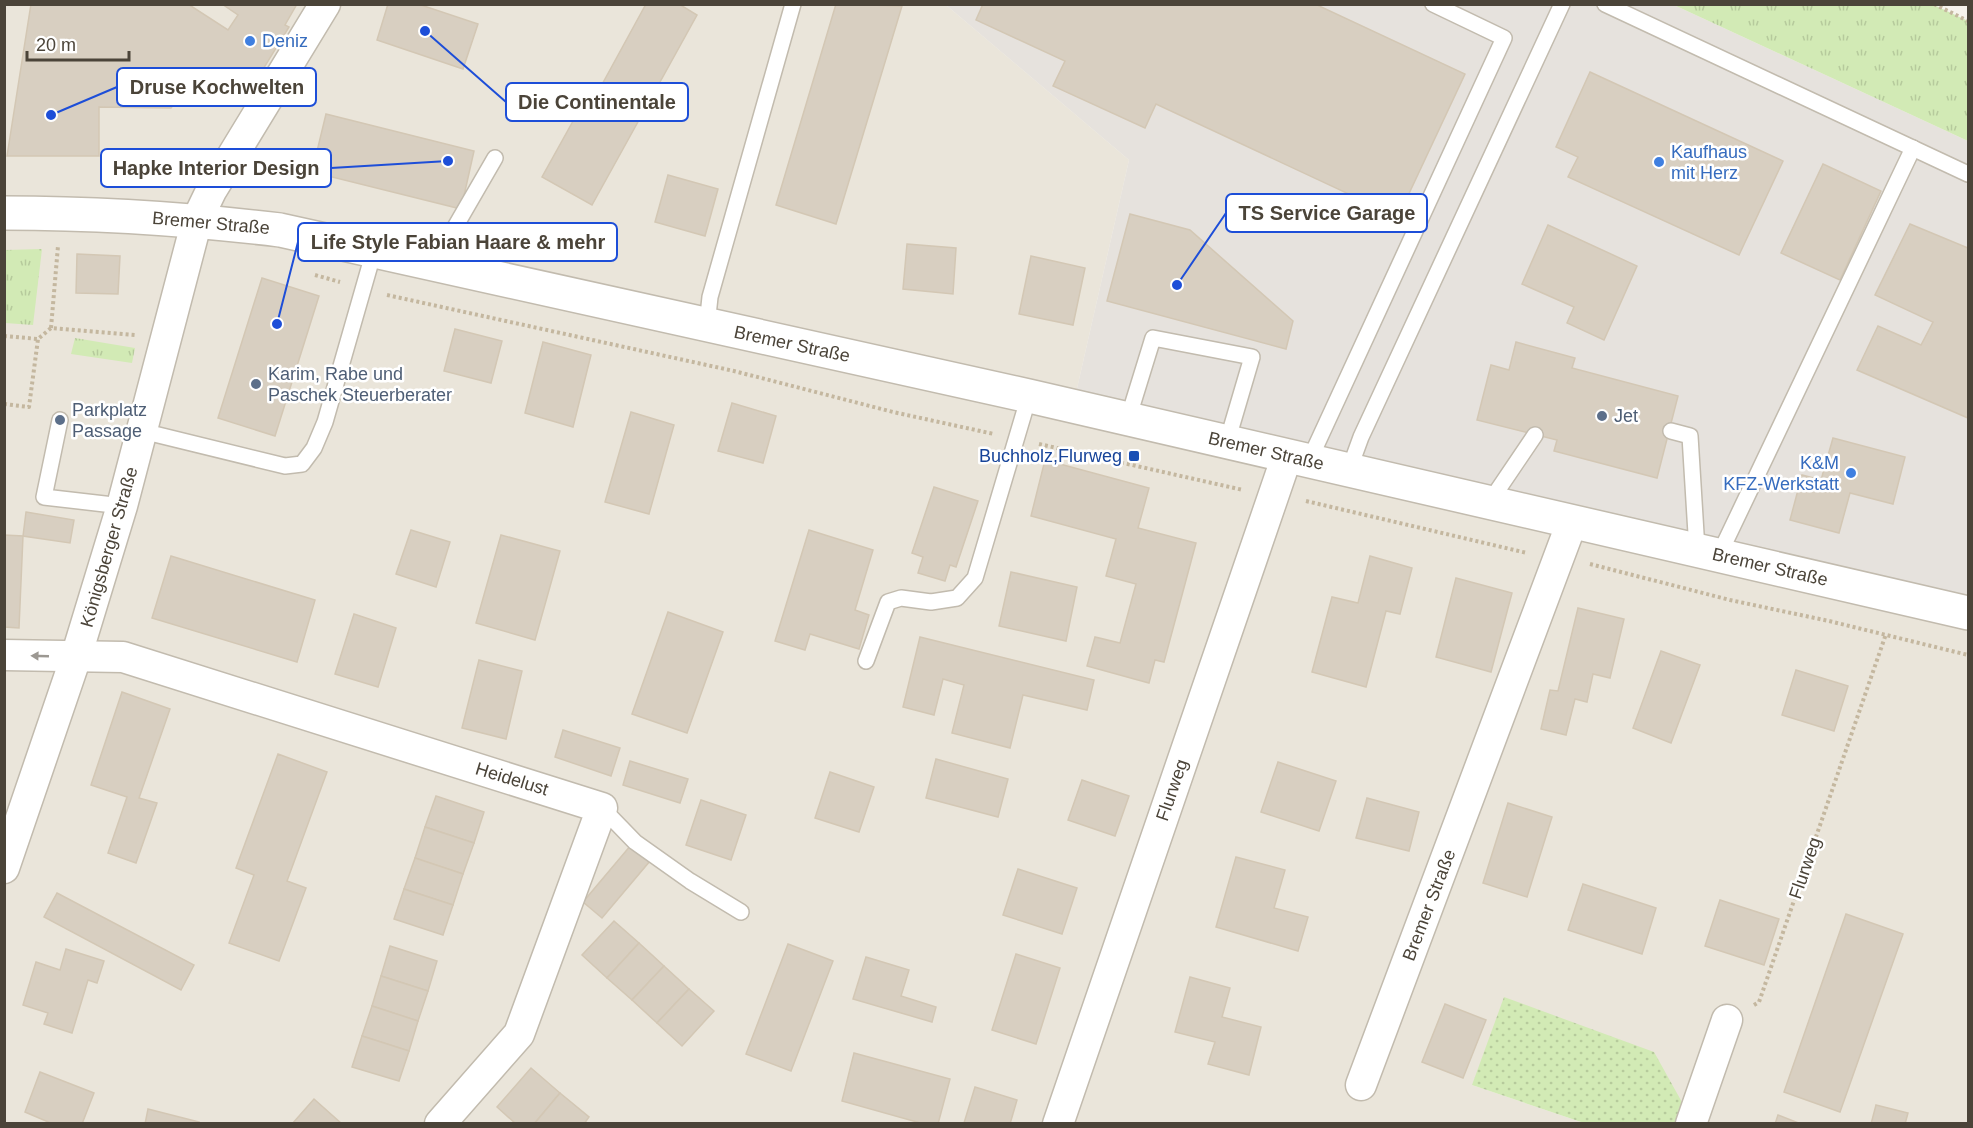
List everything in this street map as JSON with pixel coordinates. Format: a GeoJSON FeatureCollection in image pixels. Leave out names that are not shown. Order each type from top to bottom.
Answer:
{"type":"FeatureCollection","features":[{"type":"Feature","properties":{"kind":"street","name":"Königsberger Straße"},"geometry":{"type":"LineString","coordinates":[[4,868],[76,657],[122,507],[197,220],[211,191],[325,4]]}},
{"type":"Feature","properties":{"kind":"street","name":"Bremer Straße"},"geometry":{"type":"LineString","coordinates":[[4,213],[60,213],[197,220],[280,230],[1029,396],[1968,613]]}},
{"type":"Feature","properties":{"kind":"street","name":"Flurweg"},"geometry":{"type":"LineString","coordinates":[[1058,1124],[1273,494],[1298,458]]}},
{"type":"Feature","properties":{"kind":"street","name":"Bremer Straße"},"geometry":{"type":"LineString","coordinates":[[1361,1085],[1572,522]]}},
{"type":"Feature","properties":{"kind":"street","name":"Heidelust"},"geometry":{"type":"LineString","coordinates":[[4,655],[123,657],[602,808]]}},
{"type":"Feature","properties":{"kind":"street"},"geometry":{"type":"LineString","coordinates":[[440,1124],[519,1034],[602,808]]}},
{"type":"Feature","properties":{"kind":"street"},"geometry":{"type":"LineString","coordinates":[[1691,1124],[1727,1020]]}},
{"type":"Feature","properties":{"kind":"lane"},"geometry":{"type":"LineString","coordinates":[[707,325],[710,297],[793,4]]}},
{"type":"Feature","properties":{"kind":"lane"},"geometry":{"type":"LineString","coordinates":[[1298,458],[1504,38],[1433,4]]}},
{"type":"Feature","properties":{"kind":"lane"},"geometry":{"type":"LineString","coordinates":[[1348,470],[1366,426],[1562,4]]}},
{"type":"Feature","properties":{"kind":"lane"},"geometry":{"type":"LineString","coordinates":[[1605,4],[1968,174]]}},
{"type":"Feature","properties":{"kind":"lane"},"geometry":{"type":"LineString","coordinates":[[1708,553],[1913,148]]}},
{"type":"Feature","properties":{"kind":"lane"},"geometry":{"type":"LineString","coordinates":[[429,263],[447,241],[495,158]]}},
{"type":"Feature","properties":{"kind":"lane"},"geometry":{"type":"LineString","coordinates":[[142,431],[285,466],[302,464],[314,448],[326,422],[374,251]]}},
{"type":"Feature","properties":{"kind":"lane"},"geometry":{"type":"LineString","coordinates":[[1128,419],[1153,338],[1252,357],[1227,442]]}},
{"type":"Feature","properties":{"kind":"lane"},"geometry":{"type":"LineString","coordinates":[[866,661],[888,602],[901,598],[931,602],[957,598],[975,578],[1029,396]]}},
{"type":"Feature","properties":{"kind":"lane"},"geometry":{"type":"LineString","coordinates":[[60,420],[44,497],[122,507]]}},
{"type":"Feature","properties":{"kind":"lane"},"geometry":{"type":"LineString","coordinates":[[1671,431],[1690,436],[1708,553]]}},
{"type":"Feature","properties":{"kind":"lane"},"geometry":{"type":"LineString","coordinates":[[1489,503],[1535,435]]}},
{"type":"Feature","properties":{"kind":"lane"},"geometry":{"type":"LineString","coordinates":[[602,808],[635,842],[690,881],[741,912]]}},
{"type":"Feature","properties":{"kind":"path"},"geometry":{"type":"LineString","coordinates":[[1934,4],[1968,21]]}},
{"type":"Feature","properties":{"kind":"path"},"geometry":{"type":"LineString","coordinates":[[51,328],[60,213]]}},
{"type":"Feature","properties":{"kind":"path"},"geometry":{"type":"LineString","coordinates":[[311,274],[548,332],[734,371],[892,412],[1238,489],[1273,494],[1558,560],[1595,565],[1730,600],[1968,655]]}},
{"type":"Feature","properties":{"kind":"path"},"geometry":{"type":"LineString","coordinates":[[4,404],[29,407],[38,339],[51,328],[166,338]]}},
{"type":"Feature","properties":{"kind":"path"},"geometry":{"type":"LineString","coordinates":[[4,336],[38,339]]}},
{"type":"Feature","properties":{"kind":"path","name":"Flurweg"},"geometry":{"type":"LineString","coordinates":[[1727,1020],[1759,1002],[1898,597]]}},
{"type":"Feature","properties":{"kind":"shaded area"},"geometry":{"type":"Polygon","coordinates":[[[5,5],[946,5],[1129,160],[1073,406],[1968,613],[1968,1123],[1676,1123],[1682,1104],[1472,1085],[1584,1123],[5,1124],[5,5]]]}},
{"type":"Feature","properties":{"kind":"shaded area"},"geometry":{"type":"Polygon","coordinates":[[[946,5],[1674,5],[1968,141],[1968,613],[1073,406],[1129,160],[946,5]]]}},
{"type":"Feature","properties":{"kind":"green space"},"geometry":{"type":"Polygon","coordinates":[[[1674,5],[1934,5],[1968,21],[1968,141],[1674,5]]]}},
{"type":"Feature","properties":{"kind":"green space"},"geometry":{"type":"Polygon","coordinates":[[[42,249],[33,325],[5,323],[5,250],[42,249]]]}},
{"type":"Feature","properties":{"kind":"green space"},"geometry":{"type":"Polygon","coordinates":[[[75,338],[135,348],[132,363],[71,354],[75,338]]]}},
{"type":"Feature","properties":{"kind":"green space"},"geometry":{"type":"Polygon","coordinates":[[[1504,997],[1654,1052],[1683,1104],[1676,1123],[1584,1123],[1472,1085],[1504,997]]]}},
{"type":"Feature","properties":{"kind":"building"},"geometry":{"type":"Polygon","coordinates":[[[31,4],[188,4],[228,30],[238,15],[222,4],[297,4],[285,25],[289,27],[241,105],[187,87],[171,108],[99,107],[99,156],[7,156],[31,4]]]}},
{"type":"Feature","properties":{"kind":"building"},"geometry":{"type":"Polygon","coordinates":[[[388,4],[418,4],[478,24],[463,69],[377,40],[388,4]]]}},
{"type":"Feature","properties":{"kind":"building"},"geometry":{"type":"Polygon","coordinates":[[[646,4],[679,4],[697,15],[592,205],[542,177],[587,96],[594,99],[646,4]]]}},
{"type":"Feature","properties":{"kind":"building"},"geometry":{"type":"Polygon","coordinates":[[[836,4],[902,6],[836,224],[776,205],[836,4]]]}},
{"type":"Feature","properties":{"kind":"building"},"geometry":{"type":"Polygon","coordinates":[[[983,4],[1315,4],[1465,74],[1398,217],[1156,104],[1145,128],[1053,86],[1065,61],[976,20],[983,4]]]}},
{"type":"Feature","properties":{"kind":"building"},"geometry":{"type":"Polygon","coordinates":[[[1590,72],[1783,161],[1739,255],[1568,177],[1578,157],[1556,147],[1590,72]]]}},
{"type":"Feature","properties":{"kind":"building"},"geometry":{"type":"Polygon","coordinates":[[[326,114],[474,151],[461,209],[312,172],[326,114]]]}},
{"type":"Feature","properties":{"kind":"building"},"geometry":{"type":"Polygon","coordinates":[[[1823,164],[1881,191],[1840,280],[1781,253],[1823,164]]]}},
{"type":"Feature","properties":{"kind":"building"},"geometry":{"type":"Polygon","coordinates":[[[668,175],[718,189],[705,236],[655,222],[668,175]]]}},
{"type":"Feature","properties":{"kind":"building"},"geometry":{"type":"Polygon","coordinates":[[[1130,214],[1190,230],[1293,321],[1286,349],[1107,301],[1130,214]]]}},
{"type":"Feature","properties":{"kind":"building"},"geometry":{"type":"Polygon","coordinates":[[[1910,224],[1968,248],[1968,418],[1857,370],[1878,326],[1921,345],[1933,322],[1875,295],[1910,224]]]}},
{"type":"Feature","properties":{"kind":"building"},"geometry":{"type":"Polygon","coordinates":[[[1548,225],[1637,266],[1604,340],[1567,323],[1574,307],[1522,284],[1548,225]]]}},
{"type":"Feature","properties":{"kind":"building"},"geometry":{"type":"Polygon","coordinates":[[[907,244],[956,248],[953,294],[903,289],[907,244]]]}},
{"type":"Feature","properties":{"kind":"building"},"geometry":{"type":"Polygon","coordinates":[[[77,254],[120,256],[118,294],[76,293],[77,254]]]}},
{"type":"Feature","properties":{"kind":"building"},"geometry":{"type":"Polygon","coordinates":[[[1031,256],[1085,268],[1073,325],[1019,314],[1031,256]]]}},
{"type":"Feature","properties":{"kind":"building"},"geometry":{"type":"Polygon","coordinates":[[[262,278],[319,296],[275,436],[218,418],[262,278]]]}},
{"type":"Feature","properties":{"kind":"building"},"geometry":{"type":"Polygon","coordinates":[[[455,329],[502,341],[491,383],[444,371],[455,329]]]}},
{"type":"Feature","properties":{"kind":"building"},"geometry":{"type":"Polygon","coordinates":[[[543,342],[591,355],[573,427],[525,413],[543,342]]]}},
{"type":"Feature","properties":{"kind":"building"},"geometry":{"type":"Polygon","coordinates":[[[1516,342],[1575,358],[1572,368],[1678,396],[1657,478],[1554,451],[1557,440],[1477,420],[1491,365],[1509,370],[1516,342]]]}},
{"type":"Feature","properties":{"kind":"building"},"geometry":{"type":"Polygon","coordinates":[[[732,403],[776,416],[763,463],[718,451],[732,403]]]}},
{"type":"Feature","properties":{"kind":"building"},"geometry":{"type":"Polygon","coordinates":[[[631,412],[674,425],[649,514],[605,502],[631,412]]]}},
{"type":"Feature","properties":{"kind":"building"},"geometry":{"type":"Polygon","coordinates":[[[1833,438],[1905,457],[1893,504],[1850,493],[1839,533],[1790,520],[1802,475],[1821,480],[1833,438]]]}},
{"type":"Feature","properties":{"kind":"building"},"geometry":{"type":"Polygon","coordinates":[[[1045,460],[1149,488],[1138,528],[1196,543],[1164,662],[1155,660],[1149,683],[1087,666],[1095,637],[1120,643],[1136,584],[1106,576],[1116,539],[1031,516],[1045,460]]]}},
{"type":"Feature","properties":{"kind":"building"},"geometry":{"type":"Polygon","coordinates":[[[934,487],[978,501],[956,567],[950,565],[945,581],[918,573],[923,557],[912,553],[934,487]]]}},
{"type":"Feature","properties":{"kind":"building"},"geometry":{"type":"Polygon","coordinates":[[[26,512],[74,520],[70,543],[23,536],[26,512]]]}},
{"type":"Feature","properties":{"kind":"building"},"geometry":{"type":"Polygon","coordinates":[[[411,530],[450,542],[436,587],[396,574],[411,530]]]}},
{"type":"Feature","properties":{"kind":"building"},"geometry":{"type":"Polygon","coordinates":[[[809,530],[873,550],[855,610],[869,615],[859,649],[810,634],[805,650],[775,641],[809,530]]]}},
{"type":"Feature","properties":{"kind":"building"},"geometry":{"type":"Polygon","coordinates":[[[4,535],[23,536],[19,628],[4,627],[4,535]]]}},
{"type":"Feature","properties":{"kind":"building"},"geometry":{"type":"Polygon","coordinates":[[[501,535],[560,551],[535,640],[476,623],[501,535]]]}},
{"type":"Feature","properties":{"kind":"building"},"geometry":{"type":"Polygon","coordinates":[[[171,556],[315,600],[297,662],[152,618],[171,556]]]}},
{"type":"Feature","properties":{"kind":"building"},"geometry":{"type":"Polygon","coordinates":[[[1370,556],[1412,568],[1400,614],[1386,611],[1366,687],[1312,672],[1332,597],[1358,603],[1370,556]]]}},
{"type":"Feature","properties":{"kind":"building"},"geometry":{"type":"Polygon","coordinates":[[[1011,572],[1077,587],[1066,641],[999,626],[1011,572]]]}},
{"type":"Feature","properties":{"kind":"building"},"geometry":{"type":"Polygon","coordinates":[[[1456,578],[1512,593],[1491,672],[1436,657],[1456,578]]]}},
{"type":"Feature","properties":{"kind":"building"},"geometry":{"type":"Polygon","coordinates":[[[1578,608],[1624,619],[1610,678],[1593,674],[1587,702],[1575,699],[1566,735],[1541,729],[1550,690],[1558,691],[1578,608]]]}},
{"type":"Feature","properties":{"kind":"building"},"geometry":{"type":"Polygon","coordinates":[[[668,612],[723,632],[687,733],[632,714],[668,612]]]}},
{"type":"Feature","properties":{"kind":"building"},"geometry":{"type":"Polygon","coordinates":[[[354,614],[396,628],[378,687],[335,674],[354,614]]]}},
{"type":"Feature","properties":{"kind":"building"},"geometry":{"type":"Polygon","coordinates":[[[920,637],[1094,680],[1087,710],[1023,695],[1010,748],[952,733],[964,685],[943,679],[934,715],[903,707],[920,637]]]}},
{"type":"Feature","properties":{"kind":"building"},"geometry":{"type":"Polygon","coordinates":[[[1661,651],[1700,665],[1671,743],[1633,728],[1661,651]]]}},
{"type":"Feature","properties":{"kind":"building"},"geometry":{"type":"Polygon","coordinates":[[[479,660],[522,671],[506,739],[462,728],[479,660]]]}},
{"type":"Feature","properties":{"kind":"building"},"geometry":{"type":"Polygon","coordinates":[[[1796,670],[1848,686],[1834,731],[1782,715],[1796,670]]]}},
{"type":"Feature","properties":{"kind":"building"},"geometry":{"type":"Polygon","coordinates":[[[122,692],[170,709],[139,798],[157,803],[136,863],[108,853],[127,797],[91,785],[122,692]]]}},
{"type":"Feature","properties":{"kind":"building"},"geometry":{"type":"Polygon","coordinates":[[[563,730],[620,748],[611,776],[555,757],[563,730]]]}},
{"type":"Feature","properties":{"kind":"building"},"geometry":{"type":"Polygon","coordinates":[[[278,754],[327,772],[287,881],[306,888],[279,961],[229,943],[254,875],[236,868],[278,754]]]}},
{"type":"Feature","properties":{"kind":"building"},"geometry":{"type":"Polygon","coordinates":[[[936,759],[1008,779],[998,817],[926,798],[936,759]]]}},
{"type":"Feature","properties":{"kind":"building"},"geometry":{"type":"Polygon","coordinates":[[[630,761],[688,779],[680,803],[623,785],[630,761]]]}},
{"type":"Feature","properties":{"kind":"building"},"geometry":{"type":"Polygon","coordinates":[[[1278,762],[1336,781],[1319,831],[1261,812],[1278,762]]]}},
{"type":"Feature","properties":{"kind":"building"},"geometry":{"type":"Polygon","coordinates":[[[830,772],[874,787],[859,832],[815,818],[830,772]]]}},
{"type":"Feature","properties":{"kind":"building"},"geometry":{"type":"Polygon","coordinates":[[[1082,780],[1129,796],[1115,836],[1068,820],[1082,780]]]}},
{"type":"Feature","properties":{"kind":"building"},"geometry":{"type":"Polygon","coordinates":[[[436,796],[484,812],[474,843],[425,827],[436,796]]]}},
{"type":"Feature","properties":{"kind":"building"},"geometry":{"type":"Polygon","coordinates":[[[1367,798],[1419,812],[1409,851],[1356,838],[1367,798]]]}},
{"type":"Feature","properties":{"kind":"building"},"geometry":{"type":"Polygon","coordinates":[[[701,800],[746,815],[731,860],[686,845],[701,800]]]}},
{"type":"Feature","properties":{"kind":"building"},"geometry":{"type":"Polygon","coordinates":[[[1508,803],[1552,817],[1527,897],[1483,883],[1508,803]]]}},
{"type":"Feature","properties":{"kind":"building"},"geometry":{"type":"Polygon","coordinates":[[[425,827],[474,843],[463,874],[415,858],[425,827]]]}},
{"type":"Feature","properties":{"kind":"building"},"geometry":{"type":"Polygon","coordinates":[[[631,845],[650,861],[602,918],[583,902],[631,845]]]}},
{"type":"Feature","properties":{"kind":"building"},"geometry":{"type":"Polygon","coordinates":[[[1236,857],[1285,870],[1274,908],[1308,917],[1298,951],[1216,927],[1236,857]]]}},
{"type":"Feature","properties":{"kind":"building"},"geometry":{"type":"Polygon","coordinates":[[[415,858],[463,874],[453,905],[404,889],[415,858]]]}},
{"type":"Feature","properties":{"kind":"building"},"geometry":{"type":"Polygon","coordinates":[[[1018,869],[1077,888],[1062,934],[1003,915],[1018,869]]]}},
{"type":"Feature","properties":{"kind":"building"},"geometry":{"type":"Polygon","coordinates":[[[1583,884],[1656,908],[1642,954],[1568,930],[1583,884]]]}},
{"type":"Feature","properties":{"kind":"building"},"geometry":{"type":"Polygon","coordinates":[[[404,889],[453,905],[443,935],[394,919],[404,889]]]}},
{"type":"Feature","properties":{"kind":"building"},"geometry":{"type":"Polygon","coordinates":[[[57,893],[194,965],[181,990],[44,917],[57,893]]]}},
{"type":"Feature","properties":{"kind":"building"},"geometry":{"type":"Polygon","coordinates":[[[1720,900],[1779,919],[1764,965],[1705,946],[1720,900]]]}},
{"type":"Feature","properties":{"kind":"building"},"geometry":{"type":"Polygon","coordinates":[[[1846,914],[1903,934],[1840,1112],[1784,1092],[1846,914]]]}},
{"type":"Feature","properties":{"kind":"building"},"geometry":{"type":"Polygon","coordinates":[[[614,921],[639,943],[607,978],[582,955],[614,921]]]}},
{"type":"Feature","properties":{"kind":"building"},"geometry":{"type":"Polygon","coordinates":[[[639,943],[664,966],[632,1000],[607,978],[639,943]]]}},
{"type":"Feature","properties":{"kind":"building"},"geometry":{"type":"Polygon","coordinates":[[[788,944],[833,961],[791,1071],[746,1054],[788,944]]]}},
{"type":"Feature","properties":{"kind":"building"},"geometry":{"type":"Polygon","coordinates":[[[390,946],[437,961],[428,991],[381,976],[390,946]]]}},
{"type":"Feature","properties":{"kind":"building"},"geometry":{"type":"Polygon","coordinates":[[[66,949],[104,961],[97,983],[88,980],[72,1033],[44,1024],[48,1013],[23,1005],[36,962],[60,970],[66,949]]]}},
{"type":"Feature","properties":{"kind":"building"},"geometry":{"type":"Polygon","coordinates":[[[1016,954],[1060,968],[1036,1044],[992,1030],[1016,954]]]}},
{"type":"Feature","properties":{"kind":"building"},"geometry":{"type":"Polygon","coordinates":[[[866,957],[909,970],[901,996],[936,1007],[932,1022],[853,999],[866,957]]]}},
{"type":"Feature","properties":{"kind":"building"},"geometry":{"type":"Polygon","coordinates":[[[664,966],[689,989],[657,1023],[632,1000],[664,966]]]}},
{"type":"Feature","properties":{"kind":"building"},"geometry":{"type":"Polygon","coordinates":[[[381,976],[428,991],[418,1021],[372,1006],[381,976]]]}},
{"type":"Feature","properties":{"kind":"building"},"geometry":{"type":"Polygon","coordinates":[[[1190,977],[1230,988],[1222,1017],[1261,1027],[1249,1075],[1208,1064],[1215,1042],[1175,1032],[1190,977]]]}},
{"type":"Feature","properties":{"kind":"building"},"geometry":{"type":"Polygon","coordinates":[[[689,989],[714,1011],[682,1046],[657,1023],[689,989]]]}},
{"type":"Feature","properties":{"kind":"building"},"geometry":{"type":"Polygon","coordinates":[[[1445,1004],[1486,1020],[1463,1078],[1422,1062],[1445,1004]]]}},
{"type":"Feature","properties":{"kind":"building"},"geometry":{"type":"Polygon","coordinates":[[[372,1006],[418,1021],[409,1051],[362,1036],[372,1006]]]}},
{"type":"Feature","properties":{"kind":"building"},"geometry":{"type":"Polygon","coordinates":[[[362,1036],[409,1051],[399,1081],[352,1067],[362,1036]]]}},
{"type":"Feature","properties":{"kind":"building"},"geometry":{"type":"Polygon","coordinates":[[[854,1053],[950,1079],[938,1124],[924,1124],[842,1101],[854,1053]]]}},
{"type":"Feature","properties":{"kind":"building"},"geometry":{"type":"Polygon","coordinates":[[[531,1068],[560,1093],[534,1124],[516,1124],[497,1107],[531,1068]]]}},
{"type":"Feature","properties":{"kind":"building"},"geometry":{"type":"Polygon","coordinates":[[[40,1072],[94,1093],[82,1124],[53,1124],[25,1112],[40,1072]]]}},
{"type":"Feature","properties":{"kind":"building"},"geometry":{"type":"Polygon","coordinates":[[[975,1087],[1017,1100],[1010,1124],[964,1123],[975,1087]]]}},
{"type":"Feature","properties":{"kind":"building"},"geometry":{"type":"Polygon","coordinates":[[[560,1093],[589,1117],[584,1124],[534,1124],[560,1093]]]}},
{"type":"Feature","properties":{"kind":"building"},"geometry":{"type":"Polygon","coordinates":[[[314,1099],[342,1124],[292,1124],[314,1099]]]}},
{"type":"Feature","properties":{"kind":"building"},"geometry":{"type":"Polygon","coordinates":[[[1876,1105],[1908,1113],[1905,1124],[1871,1124],[1876,1105]]]}},
{"type":"Feature","properties":{"kind":"building"},"geometry":{"type":"Polygon","coordinates":[[[148,1109],[199,1122],[198,1124],[145,1124],[148,1109]]]}},
{"type":"Feature","properties":{"kind":"building"},"geometry":{"type":"Polygon","coordinates":[[[1778,1115],[1801,1124],[1775,1124],[1778,1115]]]}},
{"type":"Feature","properties":{"kind":"place","name":"Die Continentale"},"geometry":{"type":"Point","coordinates":[425,31]}},
{"type":"Feature","properties":{"kind":"place","name":"Deniz"},"geometry":{"type":"Point","coordinates":[250,41]}},
{"type":"Feature","properties":{"kind":"place","name":"Druse Kochwelten"},"geometry":{"type":"Point","coordinates":[51,115]}},
{"type":"Feature","properties":{"kind":"place","name":"Hapke Interior Design"},"geometry":{"type":"Point","coordinates":[448,161]}},
{"type":"Feature","properties":{"kind":"place","name":"Kaufhaus mit Herz"},"geometry":{"type":"Point","coordinates":[1659,162]}},
{"type":"Feature","properties":{"kind":"place","name":"TS Service Garage"},"geometry":{"type":"Point","coordinates":[1177,285]}},
{"type":"Feature","properties":{"kind":"place","name":"Life Style Fabian Haare & mehr"},"geometry":{"type":"Point","coordinates":[277,324]}},
{"type":"Feature","properties":{"kind":"place","name":"Karim, Rabe und Paschek Steuerberater"},"geometry":{"type":"Point","coordinates":[256,384]}},
{"type":"Feature","properties":{"kind":"place","name":"Jet"},"geometry":{"type":"Point","coordinates":[1602,416]}},
{"type":"Feature","properties":{"kind":"place","name":"Parkplatz Passage"},"geometry":{"type":"Point","coordinates":[60,420]}},
{"type":"Feature","properties":{"kind":"place","name":"Buchholz,Flurweg"},"geometry":{"type":"Point","coordinates":[1134,456]}},
{"type":"Feature","properties":{"kind":"place","name":"K&M KFZ-Werkstatt"},"geometry":{"type":"Point","coordinates":[1851,473]}}]}
